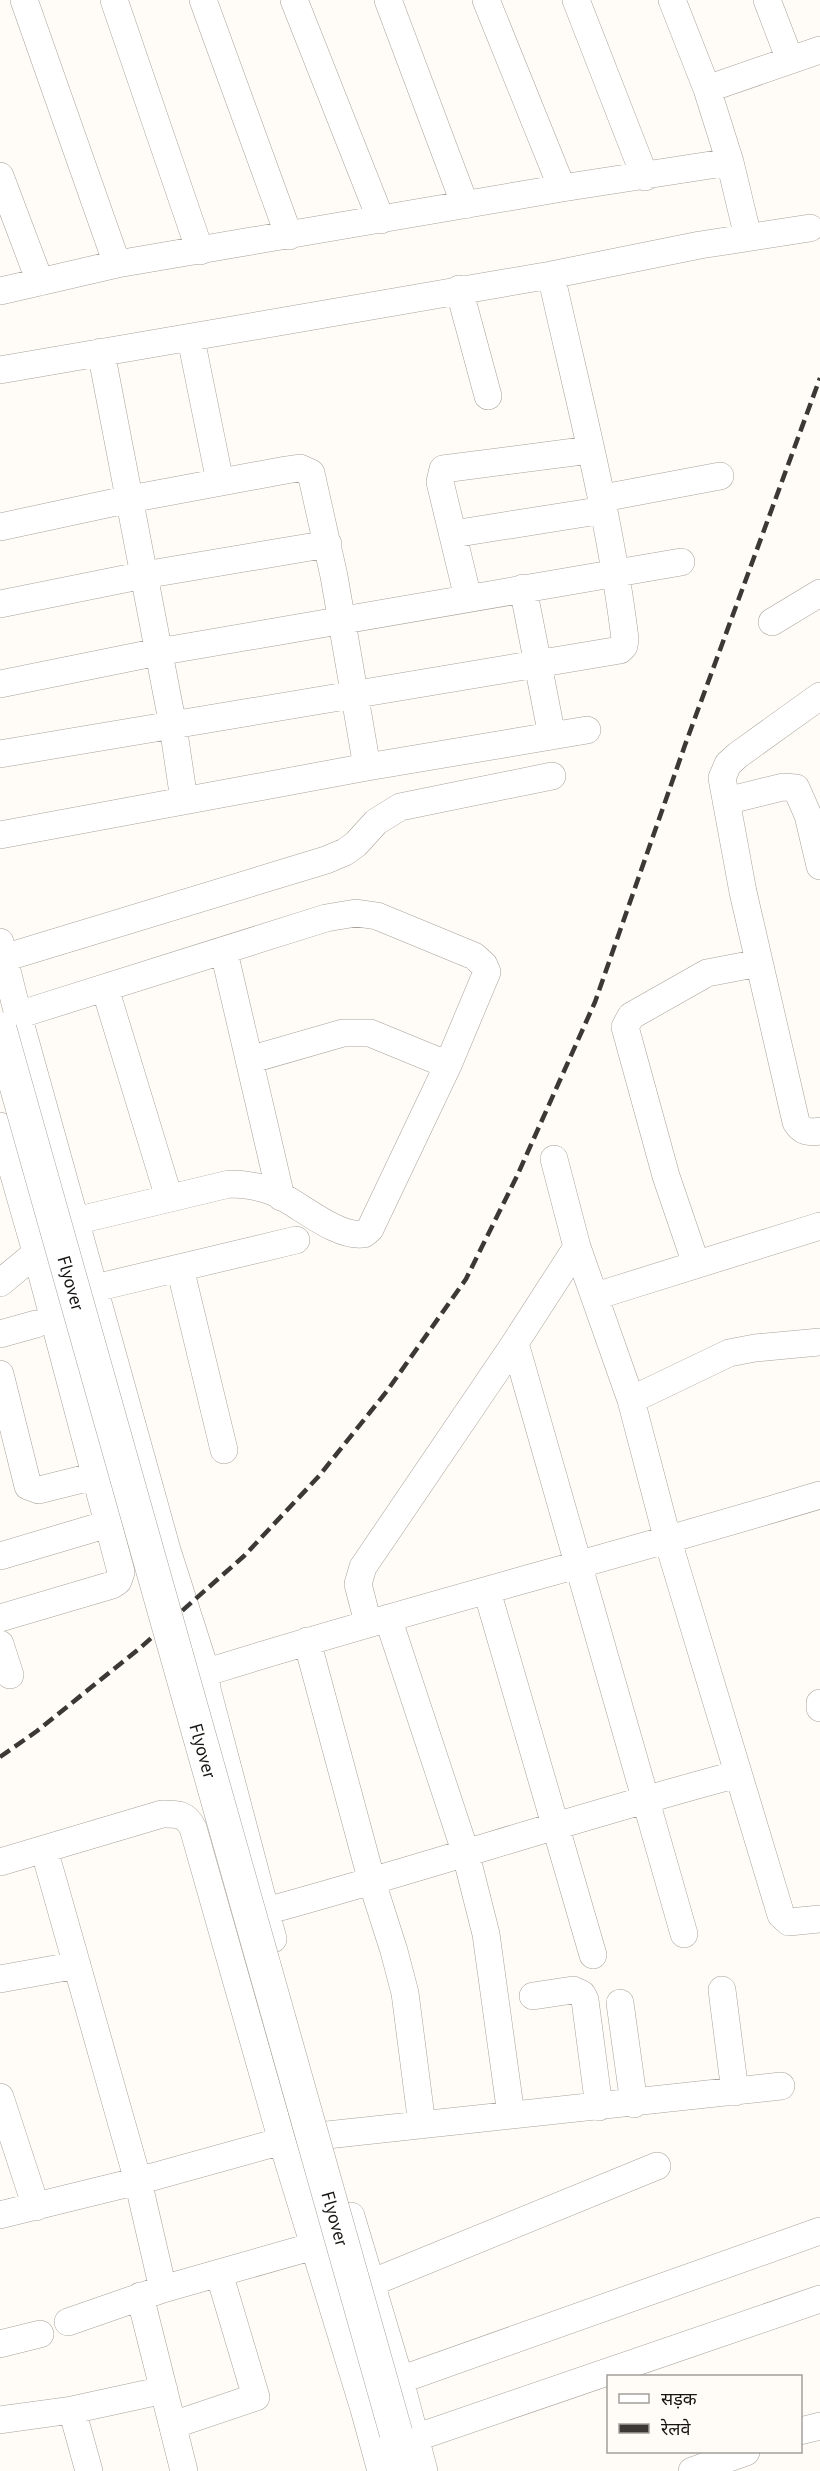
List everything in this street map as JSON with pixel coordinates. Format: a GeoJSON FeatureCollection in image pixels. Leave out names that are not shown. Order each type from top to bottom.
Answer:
{"type":"FeatureCollection","features":[{"type":"Feature","properties":{"kind":"main road","name":"Flyover"},"geometry":{"type":"LineString","coordinates":[[9,1022],[406,2435],[406,2471]]}},
{"type":"Feature","properties":{"kind":"street"},"geometry":{"type":"LineString","coordinates":[[24,0],[117,264]]}},
{"type":"Feature","properties":{"kind":"street"},"geometry":{"type":"LineString","coordinates":[[114,0],[200,252]]}},
{"type":"Feature","properties":{"kind":"street"},"geometry":{"type":"LineString","coordinates":[[203,0],[289,236]]}},
{"type":"Feature","properties":{"kind":"street"},"geometry":{"type":"LineString","coordinates":[[294,0],[381,220]]}},
{"type":"Feature","properties":{"kind":"street"},"geometry":{"type":"LineString","coordinates":[[388,0],[465,205]]}},
{"type":"Feature","properties":{"kind":"street"},"geometry":{"type":"LineString","coordinates":[[486,0],[562,188]]}},
{"type":"Feature","properties":{"kind":"street"},"geometry":{"type":"LineString","coordinates":[[576,0],[645,177]]}},
{"type":"Feature","properties":{"kind":"street"},"geometry":{"type":"LineString","coordinates":[[672,0],[707,89],[730,162],[748,237]]}},
{"type":"Feature","properties":{"kind":"street"},"geometry":{"type":"LineString","coordinates":[[767,0],[790,60]]}},
{"type":"Feature","properties":{"kind":"street"},"geometry":{"type":"LineString","coordinates":[[707,89],[820,50]]}},
{"type":"Feature","properties":{"kind":"street"},"geometry":{"type":"LineString","coordinates":[[0,291],[117,264],[200,252],[562,188],[645,177],[730,162]]}},
{"type":"Feature","properties":{"kind":"street"},"geometry":{"type":"LineString","coordinates":[[0,176],[40,282]]}},
{"type":"Feature","properties":{"kind":"street"},"geometry":{"type":"LineString","coordinates":[[0,370],[191,339],[459,289],[551,275],[748,237],[810,228]]}},
{"type":"Feature","properties":{"kind":"street"},"geometry":{"type":"LineString","coordinates":[[0,754],[616,652],[624,646],[617,573],[551,275]]}},
{"type":"Feature","properties":{"kind":"street"},"geometry":{"type":"LineString","coordinates":[[459,289],[488,396]]}},
{"type":"Feature","properties":{"kind":"street"},"geometry":{"type":"LineString","coordinates":[[191,339],[220,482]]}},
{"type":"Feature","properties":{"kind":"street"},"geometry":{"type":"LineString","coordinates":[[101,352],[173,726],[184,800]]}},
{"type":"Feature","properties":{"kind":"street"},"geometry":{"type":"LineString","coordinates":[[468,598],[440,482],[443,469],[590,450]]}},
{"type":"Feature","properties":{"kind":"street"},"geometry":{"type":"LineString","coordinates":[[0,527],[130,499],[300,468],[311,473],[328,544],[367,767]]}},
{"type":"Feature","properties":{"kind":"street"},"geometry":{"type":"LineString","coordinates":[[453,534],[603,504],[720,476]]}},
{"type":"Feature","properties":{"kind":"street"},"geometry":{"type":"LineString","coordinates":[[0,604],[144,575],[328,544]]}},
{"type":"Feature","properties":{"kind":"street"},"geometry":{"type":"LineString","coordinates":[[0,684],[158,652],[681,562]]}},
{"type":"Feature","properties":{"kind":"street"},"geometry":{"type":"LineString","coordinates":[[523,588],[552,736]]}},
{"type":"Feature","properties":{"kind":"street"},"geometry":{"type":"LineString","coordinates":[[772,622],[820,593]]}},
{"type":"Feature","properties":{"kind":"street"},"geometry":{"type":"LineString","coordinates":[[820,696],[728,764],[722,778],[759,963],[796,1122],[800,1128],[810,1133],[820,1131]]}},
{"type":"Feature","properties":{"kind":"street"},"geometry":{"type":"LineString","coordinates":[[0,835],[367,767],[587,730]]}},
{"type":"Feature","properties":{"kind":"street"},"geometry":{"type":"LineString","coordinates":[[424,2471],[406,2435],[400,2380],[327,2135],[207,1689],[207,1675],[167,1550],[75,1221],[9,1022],[2,950],[326,860],[350,848],[376,822],[400,807],[552,776]]}},
{"type":"Feature","properties":{"kind":"street"},"geometry":{"type":"LineString","coordinates":[[726,801],[791,786],[800,793],[814,811],[820,866]]}},
{"type":"Feature","properties":{"kind":"street"},"geometry":{"type":"LineString","coordinates":[[0,1283],[75,1221],[229,1184],[242,1184],[271,1191],[347,1233],[364,1234],[370,1229],[448,1065],[487,972],[484,965],[474,956],[377,916],[356,912],[326,918],[105,988],[9,1022]]}},
{"type":"Feature","properties":{"kind":"street"},"geometry":{"type":"LineString","coordinates":[[224,952],[281,1197]]}},
{"type":"Feature","properties":{"kind":"street"},"geometry":{"type":"LineString","coordinates":[[696,1264],[666,1176],[625,1027],[631,1016],[699,977],[720,969],[759,963]]}},
{"type":"Feature","properties":{"kind":"street"},"geometry":{"type":"LineString","coordinates":[[105,988],[169,1198]]}},
{"type":"Feature","properties":{"kind":"street"},"geometry":{"type":"LineString","coordinates":[[249,1060],[343,1034],[358,1033],[381,1036],[448,1065]]}},
{"type":"Feature","properties":{"kind":"street"},"geometry":{"type":"LineString","coordinates":[[0,1126],[121,1572],[118,1581],[0,1618]]}},
{"type":"Feature","properties":{"kind":"street"},"geometry":{"type":"LineString","coordinates":[[554,1159],[577,1247],[631,1400],[668,1541],[781,1915],[789,1922],[820,1918]]}},
{"type":"Feature","properties":{"kind":"street"},"geometry":{"type":"LineString","coordinates":[[596,1296],[820,1226]]}},
{"type":"Feature","properties":{"kind":"street"},"geometry":{"type":"LineString","coordinates":[[95,1288],[296,1240]]}},
{"type":"Feature","properties":{"kind":"street"},"geometry":{"type":"LineString","coordinates":[[511,2115],[486,1934],[465,1851],[378,1620],[358,1584],[363,1567],[515,1343],[577,1247]]}},
{"type":"Feature","properties":{"kind":"street"},"geometry":{"type":"LineString","coordinates":[[180,1268],[224,1450]]}},
{"type":"Feature","properties":{"kind":"street"},"geometry":{"type":"LineString","coordinates":[[0,1334],[36,1324]]}},
{"type":"Feature","properties":{"kind":"street"},"geometry":{"type":"LineString","coordinates":[[631,1400],[729,1353],[755,1348],[820,1342]]}},
{"type":"Feature","properties":{"kind":"street"},"geometry":{"type":"LineString","coordinates":[[515,1343],[684,1934]]}},
{"type":"Feature","properties":{"kind":"street"},"geometry":{"type":"LineString","coordinates":[[0,1374],[28,1486],[39,1490],[95,1476]]}},
{"type":"Feature","properties":{"kind":"street"},"geometry":{"type":"LineString","coordinates":[[207,1675],[214,1670],[378,1620],[580,1566],[820,1495]]}},
{"type":"Feature","properties":{"kind":"street"},"geometry":{"type":"LineString","coordinates":[[0,1556],[108,1524]]}},
{"type":"Feature","properties":{"kind":"street"},"geometry":{"type":"LineString","coordinates":[[487,1591],[593,1955]]}},
{"type":"Feature","properties":{"kind":"street"},"geometry":{"type":"LineString","coordinates":[[307,1641],[372,1882],[405,1993],[422,2125]]}},
{"type":"Feature","properties":{"kind":"street"},"geometry":{"type":"LineString","coordinates":[[0,1644],[10,1675]]}},
{"type":"Feature","properties":{"kind":"street"},"geometry":{"type":"LineString","coordinates":[[820,1703],[820,1708]]}},
{"type":"Feature","properties":{"kind":"street"},"geometry":{"type":"LineString","coordinates":[[266,1911],[372,1882],[465,1851],[645,1798],[738,1774]]}},
{"type":"Feature","properties":{"kind":"street"},"geometry":{"type":"LineString","coordinates":[[0,1862],[162,1814],[183,1814],[193,1828],[282,2141],[381,2471]]}},
{"type":"Feature","properties":{"kind":"street"},"geometry":{"type":"LineString","coordinates":[[193,1828],[243,1824]]}},
{"type":"Feature","properties":{"kind":"street"},"geometry":{"type":"LineString","coordinates":[[44,1849],[138,2181],[164,2390],[184,2471]]}},
{"type":"Feature","properties":{"kind":"street"},"geometry":{"type":"LineString","coordinates":[[0,1979],[77,1965]]}},
{"type":"Feature","properties":{"kind":"street"},"geometry":{"type":"LineString","coordinates":[[533,1996],[573,1990],[582,1994],[585,2000],[599,2107]]}},
{"type":"Feature","properties":{"kind":"street"},"geometry":{"type":"LineString","coordinates":[[722,1990],[735,2092]]}},
{"type":"Feature","properties":{"kind":"street"},"geometry":{"type":"LineString","coordinates":[[620,2003],[634,2104]]}},
{"type":"Feature","properties":{"kind":"street"},"geometry":{"type":"LineString","coordinates":[[327,2135],[634,2104],[781,2086]]}},
{"type":"Feature","properties":{"kind":"street"},"geometry":{"type":"LineString","coordinates":[[0,2097],[36,2207]]}},
{"type":"Feature","properties":{"kind":"street"},"geometry":{"type":"LineString","coordinates":[[0,2215],[138,2181],[282,2141]]}},
{"type":"Feature","properties":{"kind":"street"},"geometry":{"type":"LineString","coordinates":[[372,2283],[657,2166]]}},
{"type":"Feature","properties":{"kind":"street"},"geometry":{"type":"LineString","coordinates":[[400,2380],[820,2231]]}},
{"type":"Feature","properties":{"kind":"street"},"geometry":{"type":"LineString","coordinates":[[68,2322],[151,2293],[314,2246]]}},
{"type":"Feature","properties":{"kind":"street"},"geometry":{"type":"LineString","coordinates":[[173,2425],[256,2397],[219,2273]]}},
{"type":"Feature","properties":{"kind":"street"},"geometry":{"type":"LineString","coordinates":[[406,2435],[820,2299]]}},
{"type":"Feature","properties":{"kind":"street"},"geometry":{"type":"LineString","coordinates":[[0,2344],[40,2334]]}},
{"type":"Feature","properties":{"kind":"street"},"geometry":{"type":"LineString","coordinates":[[0,2420],[72,2410],[164,2390]]}},
{"type":"Feature","properties":{"kind":"street"},"geometry":{"type":"LineString","coordinates":[[72,2410],[89,2471]]}},
{"type":"Feature","properties":{"kind":"street"},"geometry":{"type":"LineString","coordinates":[[802,2431],[820,2426]]}},
{"type":"Feature","properties":{"kind":"street"},"geometry":{"type":"LineString","coordinates":[[692,2471],[745,2459]]}},
{"type":"Feature","properties":{"kind":"railway"},"geometry":{"type":"LineString","coordinates":[[0,1757],[37,1731],[140,1648],[244,1556],[319,1476],[387,1391],[466,1279],[517,1176],[595,1002],[685,745],[820,378]]}}]}
